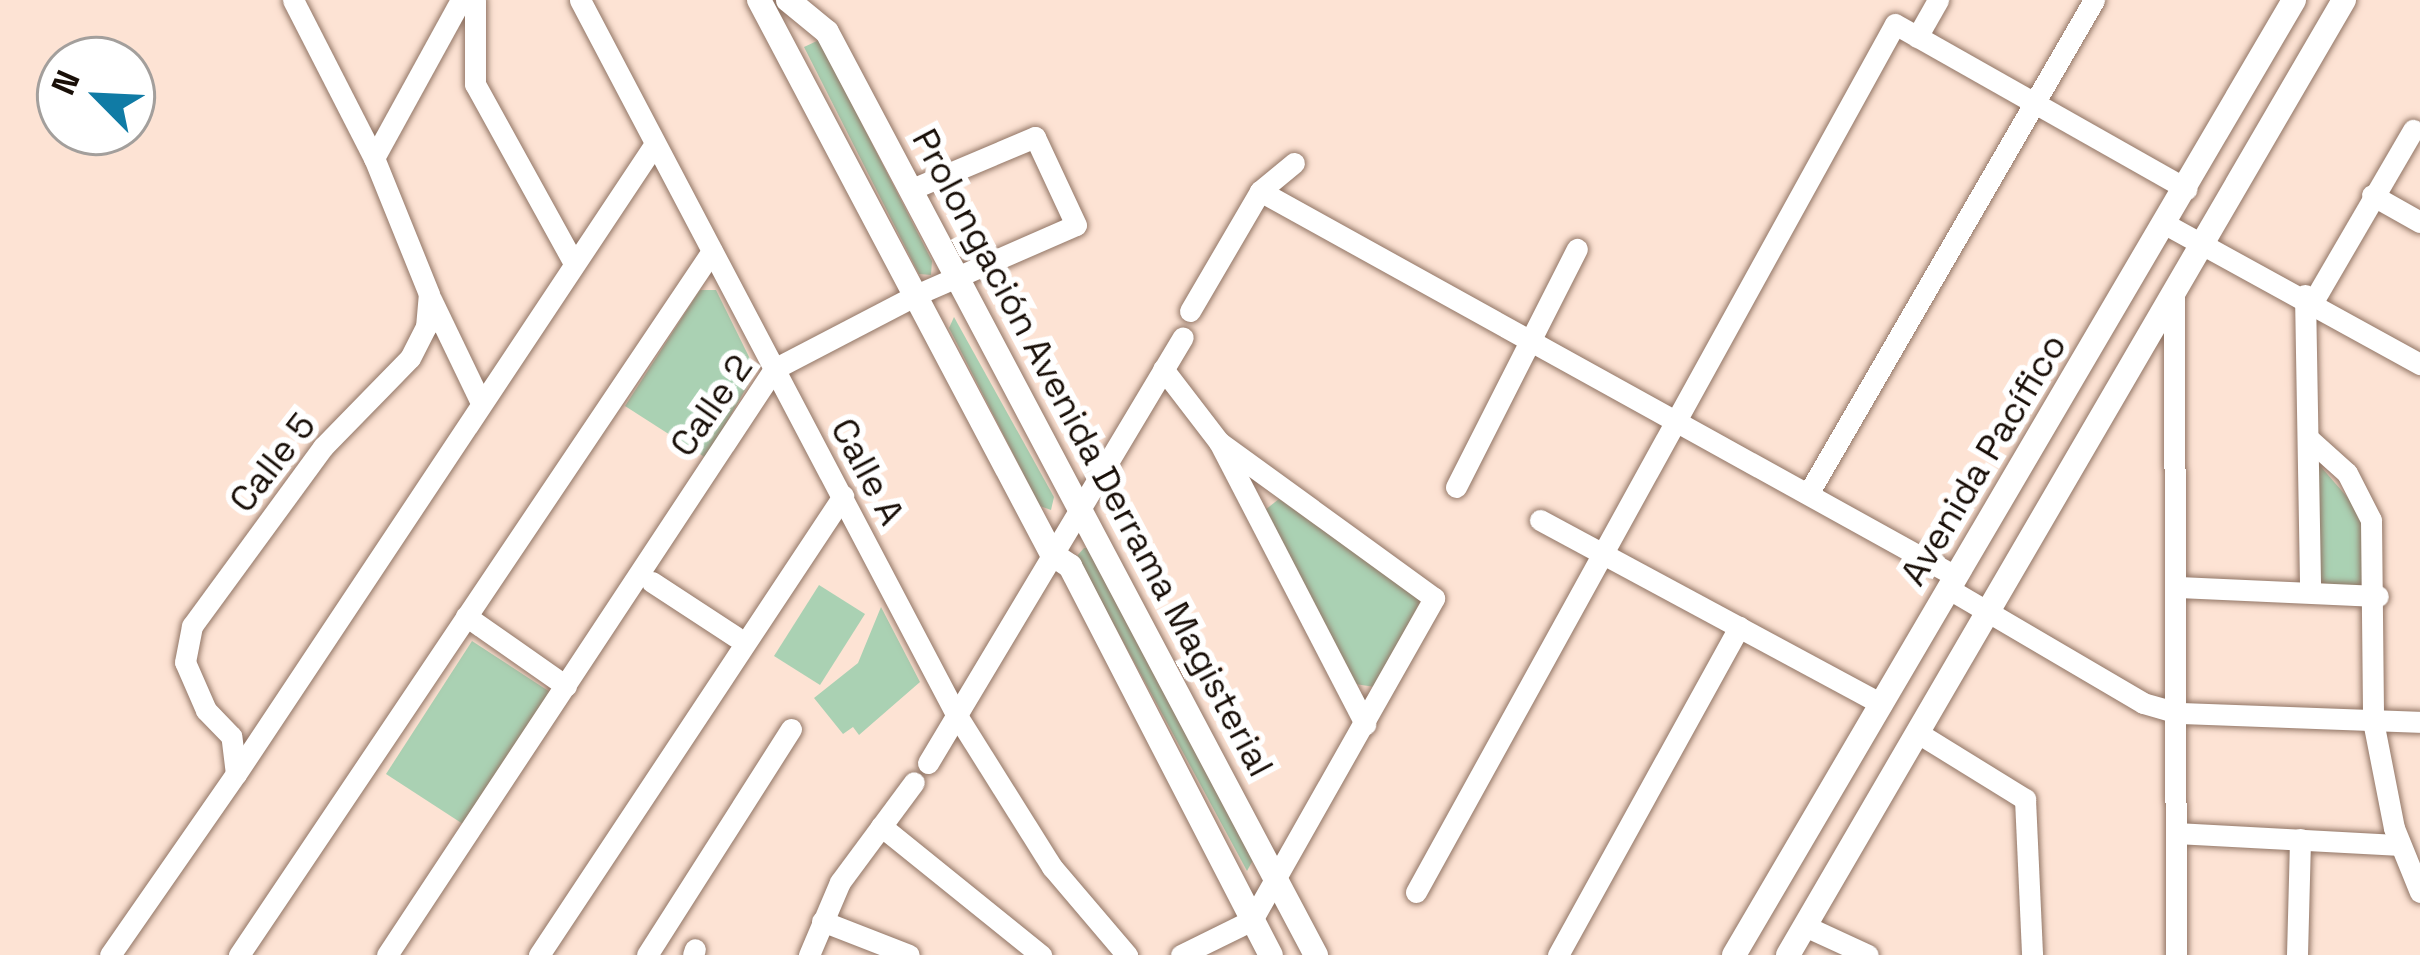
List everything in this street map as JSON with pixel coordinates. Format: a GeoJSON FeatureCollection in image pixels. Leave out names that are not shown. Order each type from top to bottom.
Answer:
{"type":"FeatureCollection","features":[{"type":"Feature","properties":{"kind":"street"},"geometry":{"type":"LineString","coordinates":[[293,0],[374,158],[429,294],[480,401]]}},
{"type":"Feature","properties":{"kind":"street"},"geometry":{"type":"LineString","coordinates":[[374,158],[461,0]]}},
{"type":"Feature","properties":{"kind":"street"},"geometry":{"type":"LineString","coordinates":[[475,0],[476,84],[572,260]]}},
{"type":"Feature","properties":{"kind":"street","name":"Calle A"},"geometry":{"type":"LineString","coordinates":[[580,0],[956,714],[1052,867],[1127,955]]}},
{"type":"Feature","properties":{"kind":"street","name":"Prolongación Avenida Derrama Magisterial"},"geometry":{"type":"LineString","coordinates":[[759,0],[1052,554],[1070,566],[1271,955]]}},
{"type":"Feature","properties":{"kind":"street","name":"Prolongación Avenida Derrama Magisterial"},"geometry":{"type":"LineString","coordinates":[[788,0],[827,32],[959,274],[1075,511],[1092,524],[1134,601],[1316,955]]}},
{"type":"Feature","properties":{"kind":"street"},"geometry":{"type":"LineString","coordinates":[[1917,37],[1938,0]]}},
{"type":"Feature","properties":{"kind":"street"},"geometry":{"type":"LineString","coordinates":[[1808,494],[2095,0]]}},
{"type":"Feature","properties":{"kind":"street","name":"Avenida Pacífico"},"geometry":{"type":"LineString","coordinates":[[1734,955],[2167,225],[2294,0]]}},
{"type":"Feature","properties":{"kind":"street"},"geometry":{"type":"LineString","coordinates":[[1788,955],[2344,0]]}},
{"type":"Feature","properties":{"kind":"street"},"geometry":{"type":"LineString","coordinates":[[1417,892],[1894,24],[2187,188]]}},
{"type":"Feature","properties":{"kind":"street"},"geometry":{"type":"LineString","coordinates":[[2309,592],[2310,297],[2413,130]]}},
{"type":"Feature","properties":{"kind":"street","name":"Calle 2"},"geometry":{"type":"LineString","coordinates":[[387,955],[774,369],[959,274],[1076,225],[1035,136],[912,189]]}},
{"type":"Feature","properties":{"kind":"street"},"geometry":{"type":"LineString","coordinates":[[110,955],[236,774],[572,260],[654,145]]}},
{"type":"Feature","properties":{"kind":"street"},"geometry":{"type":"LineString","coordinates":[[1190,311],[1260,191],[1294,163]]}},
{"type":"Feature","properties":{"kind":"street"},"geometry":{"type":"LineString","coordinates":[[1260,191],[1808,494],[1952,583],[1989,613],[2143,703],[2178,713],[2420,722]]}},
{"type":"Feature","properties":{"kind":"street"},"geometry":{"type":"LineString","coordinates":[[2373,196],[2420,222]]}},
{"type":"Feature","properties":{"kind":"street"},"geometry":{"type":"LineString","coordinates":[[2167,225],[2310,297],[2420,364]]}},
{"type":"Feature","properties":{"kind":"street"},"geometry":{"type":"LineString","coordinates":[[1456,487],[1577,249]]}},
{"type":"Feature","properties":{"kind":"street"},"geometry":{"type":"LineString","coordinates":[[239,955],[712,251]]}},
{"type":"Feature","properties":{"kind":"street","name":"Calle 5"},"geometry":{"type":"LineString","coordinates":[[236,774],[231,736],[206,710],[185,662],[192,626],[323,446],[410,358],[426,327],[429,294]]}},
{"type":"Feature","properties":{"kind":"street"},"geometry":{"type":"LineString","coordinates":[[2174,296],[2176,955]]}},
{"type":"Feature","properties":{"kind":"street"},"geometry":{"type":"LineString","coordinates":[[928,763],[1183,337]]}},
{"type":"Feature","properties":{"kind":"street"},"geometry":{"type":"LineString","coordinates":[[1163,369],[1219,442],[1365,724]]}},
{"type":"Feature","properties":{"kind":"street"},"geometry":{"type":"LineString","coordinates":[[2308,438],[2363,495],[2378,596],[2373,721],[2400,845],[2420,892]]}},
{"type":"Feature","properties":{"kind":"street"},"geometry":{"type":"LineString","coordinates":[[1181,955],[1252,920],[1434,598],[1219,442]]}},
{"type":"Feature","properties":{"kind":"street"},"geometry":{"type":"LineString","coordinates":[[539,955],[843,496]]}},
{"type":"Feature","properties":{"kind":"street"},"geometry":{"type":"LineString","coordinates":[[1540,520],[1882,704]]}},
{"type":"Feature","properties":{"kind":"street"},"geometry":{"type":"LineString","coordinates":[[652,582],[736,637]]}},
{"type":"Feature","properties":{"kind":"street"},"geometry":{"type":"LineString","coordinates":[[2178,587],[2378,596]]}},
{"type":"Feature","properties":{"kind":"street"},"geometry":{"type":"LineString","coordinates":[[466,616],[566,686]]}},
{"type":"Feature","properties":{"kind":"street"},"geometry":{"type":"LineString","coordinates":[[1558,955],[1739,627]]}},
{"type":"Feature","properties":{"kind":"street"},"geometry":{"type":"LineString","coordinates":[[647,955],[791,729]]}},
{"type":"Feature","properties":{"kind":"street"},"geometry":{"type":"LineString","coordinates":[[1918,733],[2025,799],[2032,955]]}},
{"type":"Feature","properties":{"kind":"street"},"geometry":{"type":"LineString","coordinates":[[809,955],[822,921],[914,782]]}},
{"type":"Feature","properties":{"kind":"street"},"geometry":{"type":"LineString","coordinates":[[881,826],[1041,955]]}},
{"type":"Feature","properties":{"kind":"street"},"geometry":{"type":"LineString","coordinates":[[2177,833],[2400,845]]}},
{"type":"Feature","properties":{"kind":"street"},"geometry":{"type":"LineString","coordinates":[[2297,955],[2300,839]]}},
{"type":"Feature","properties":{"kind":"street"},"geometry":{"type":"LineString","coordinates":[[822,921],[909,955]]}},
{"type":"Feature","properties":{"kind":"street"},"geometry":{"type":"LineString","coordinates":[[1805,926],[1868,955]]}},
{"type":"Feature","properties":{"kind":"green space"},"geometry":{"type":"Polygon","coordinates":[[[819,40],[932,261],[931,275],[919,274],[804,47],[819,40]]]}},
{"type":"Feature","properties":{"kind":"green space"},"geometry":{"type":"Polygon","coordinates":[[[700,290],[716,290],[756,371],[706,458],[625,406],[700,290]]]}},
{"type":"Feature","properties":{"kind":"green space"},"geometry":{"type":"Polygon","coordinates":[[[954,317],[1054,497],[1051,510],[1040,506],[949,328],[954,317]]]}},
{"type":"Feature","properties":{"kind":"green space"},"geometry":{"type":"Polygon","coordinates":[[[2315,460],[2362,514],[2369,591],[2316,589],[2315,460]]]}},
{"type":"Feature","properties":{"kind":"green space"},"geometry":{"type":"Polygon","coordinates":[[[1279,499],[1421,600],[1375,687],[1355,684],[1265,510],[1279,499]]]}},
{"type":"Feature","properties":{"kind":"green space"},"geometry":{"type":"Polygon","coordinates":[[[1084,548],[1092,548],[1253,860],[1247,871],[1077,556],[1084,548]]]}},
{"type":"Feature","properties":{"kind":"green space"},"geometry":{"type":"Polygon","coordinates":[[[819,585],[865,614],[820,685],[774,656],[819,585]]]}},
{"type":"Feature","properties":{"kind":"green space"},"geometry":{"type":"Polygon","coordinates":[[[881,607],[920,682],[859,735],[853,727],[843,734],[814,698],[858,663],[881,607]]]}},
{"type":"Feature","properties":{"kind":"green space"},"geometry":{"type":"Polygon","coordinates":[[[472,641],[550,692],[466,826],[386,774],[472,641]]]}}]}
